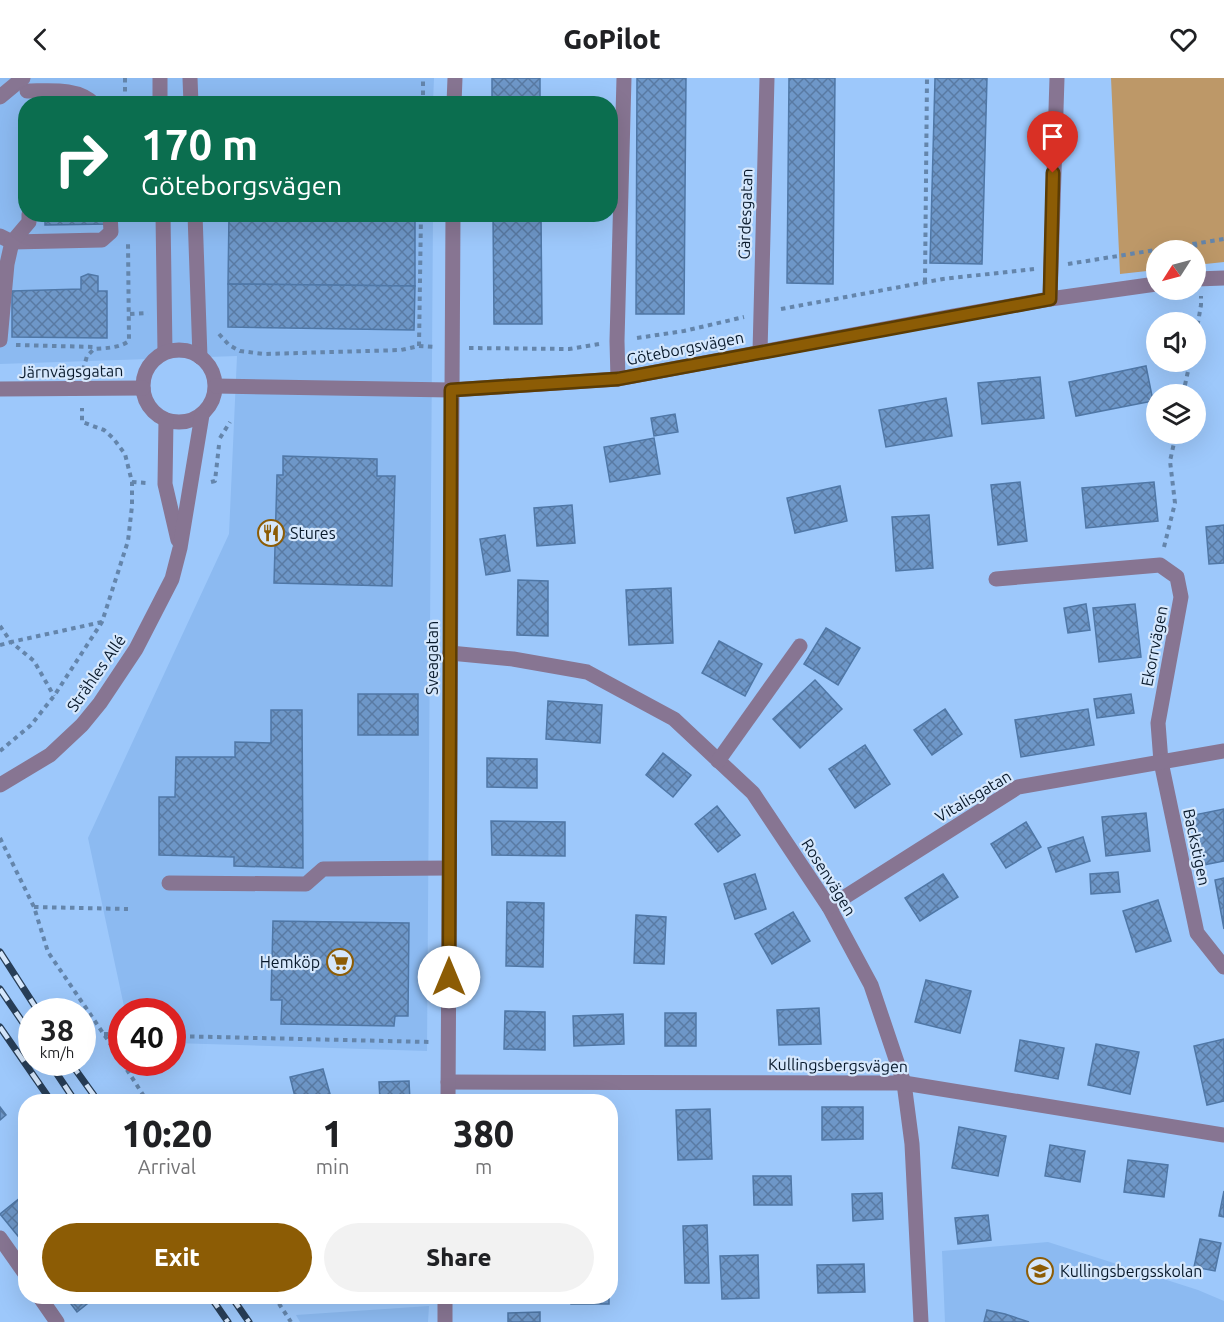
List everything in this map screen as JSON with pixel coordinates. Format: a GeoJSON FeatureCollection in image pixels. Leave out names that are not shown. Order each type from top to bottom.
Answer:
{"type":"FeatureCollection","features":[{"type":"Feature","properties":{"kind":"street"},"geometry":{"type":"LineString","coordinates":[[160,78],[160,96]]}},
{"type":"Feature","properties":{"kind":"street"},"geometry":{"type":"LineString","coordinates":[[190,78],[191,96]]}},
{"type":"Feature","properties":{"kind":"street"},"geometry":{"type":"LineString","coordinates":[[454,96],[455,78]]}},
{"type":"Feature","properties":{"kind":"street"},"geometry":{"type":"LineString","coordinates":[[618,379],[624,78]]}},
{"type":"Feature","properties":{"kind":"street","name":"Gärdesgatan"},"geometry":{"type":"LineString","coordinates":[[760,352],[767,78]]}},
{"type":"Feature","properties":{"kind":"street"},"geometry":{"type":"LineString","coordinates":[[1050,299],[1057,78]]}},
{"type":"Feature","properties":{"kind":"street"},"geometry":{"type":"LineString","coordinates":[[0,97],[27,88],[78,93],[82,96]]}},
{"type":"Feature","properties":{"kind":"street"},"geometry":{"type":"LineString","coordinates":[[6,239],[29,222]]}},
{"type":"Feature","properties":{"kind":"street"},"geometry":{"type":"LineString","coordinates":[[6,239],[102,240],[111,231],[110,222]]}},
{"type":"Feature","properties":{"kind":"street"},"geometry":{"type":"LineString","coordinates":[[163,222],[165,352]]}},
{"type":"Feature","properties":{"kind":"street"},"geometry":{"type":"LineString","coordinates":[[195,222],[200,357]]}},
{"type":"Feature","properties":{"kind":"street","name":"Sveagatan"},"geometry":{"type":"LineString","coordinates":[[448,1094],[453,222]]}},
{"type":"Feature","properties":{"kind":"street"},"geometry":{"type":"LineString","coordinates":[[5,342],[6,239]]}},
{"type":"Feature","properties":{"kind":"street"},"geometry":{"type":"LineString","coordinates":[[1206,279],[1224,278]]}},
{"type":"Feature","properties":{"kind":"street","name":"Göteborgsvägen"},"geometry":{"type":"LineString","coordinates":[[216,386],[451,390],[618,379],[1050,299],[1146,285]]}},
{"type":"Feature","properties":{"kind":"street"},"geometry":{"type":"LineString","coordinates":[[202,415],[191,421],[178,423],[166,420],[150,408],[143,388],[148,366],[165,352],[189,351],[208,364],[216,386]]}},
{"type":"Feature","properties":{"kind":"street","name":"Stråhles Allé"},"geometry":{"type":"LineString","coordinates":[[0,785],[50,755],[82,725],[122,672],[153,618],[172,579],[180,548],[202,415],[214,397],[216,386]]}},
{"type":"Feature","properties":{"kind":"street","name":"Järnvägsgatan"},"geometry":{"type":"LineString","coordinates":[[0,389],[143,388]]}},
{"type":"Feature","properties":{"kind":"street","name":"Stråhles Allé"},"geometry":{"type":"LineString","coordinates":[[166,420],[165,484],[180,548]]}},
{"type":"Feature","properties":{"kind":"street"},"geometry":{"type":"LineString","coordinates":[[996,579],[1160,565]]}},
{"type":"Feature","properties":{"kind":"street","name":"Ekorrvägen"},"geometry":{"type":"LineString","coordinates":[[1160,565],[1177,577],[1181,597],[1158,723],[1161,762]]}},
{"type":"Feature","properties":{"kind":"street"},"geometry":{"type":"LineString","coordinates":[[718,761],[800,646]]}},
{"type":"Feature","properties":{"kind":"street","name":"Rosenvägen"},"geometry":{"type":"LineString","coordinates":[[450,653],[513,659],[587,672],[674,719],[753,794],[829,907],[871,985],[904,1083],[912,1144],[921,1322]]}},
{"type":"Feature","properties":{"kind":"street","name":"Vitalisgatan"},"geometry":{"type":"LineString","coordinates":[[829,907],[1018,787],[1224,751]]}},
{"type":"Feature","properties":{"kind":"street","name":"Backstigen"},"geometry":{"type":"LineString","coordinates":[[1161,762],[1197,933],[1224,967]]}},
{"type":"Feature","properties":{"kind":"street"},"geometry":{"type":"LineString","coordinates":[[169,883],[306,884],[323,869],[449,868]]}},
{"type":"Feature","properties":{"kind":"street","name":"Kullingsbergsvägen"},"geometry":{"type":"LineString","coordinates":[[448,1082],[904,1083],[1224,1135]]}},
{"type":"Feature","properties":{"kind":"street"},"geometry":{"type":"LineString","coordinates":[[0,1238],[18,1264]]}},
{"type":"Feature","properties":{"kind":"street"},"geometry":{"type":"LineString","coordinates":[[45,1304],[57,1322]]}},
{"type":"Feature","properties":{"kind":"street"},"geometry":{"type":"LineString","coordinates":[[445,1322],[446,1304]]}},
{"type":"Feature","properties":{"kind":"path"},"geometry":{"type":"LineString","coordinates":[[124,78],[125,96]]}},
{"type":"Feature","properties":{"kind":"path"},"geometry":{"type":"LineString","coordinates":[[423,78],[423,96]]}},
{"type":"Feature","properties":{"kind":"path"},"geometry":{"type":"LineString","coordinates":[[925,282],[927,78]]}},
{"type":"Feature","properties":{"kind":"path"},"geometry":{"type":"LineString","coordinates":[[419,346],[421,222]]}},
{"type":"Feature","properties":{"kind":"path"},"geometry":{"type":"LineString","coordinates":[[0,751],[31,725],[54,696],[102,622],[128,541],[132,482],[125,454],[114,438],[104,430],[82,422],[83,365],[87,356],[94,349],[114,348],[129,341],[128,237]]}},
{"type":"Feature","properties":{"kind":"path"},"geometry":{"type":"LineString","coordinates":[[199,312],[210,313],[222,339],[240,351],[264,354],[401,350],[419,346],[569,349],[684,331],[760,313],[925,282],[1050,267],[1224,238]]}},
{"type":"Feature","properties":{"kind":"path"},"geometry":{"type":"LineString","coordinates":[[130,314],[166,313]]}},
{"type":"Feature","properties":{"kind":"path"},"geometry":{"type":"LineString","coordinates":[[5,342],[114,348]]}},
{"type":"Feature","properties":{"kind":"path"},"geometry":{"type":"LineString","coordinates":[[1160,565],[1175,503],[1170,461],[1174,444]]}},
{"type":"Feature","properties":{"kind":"path"},"geometry":{"type":"LineString","coordinates":[[0,645],[102,622]]}},
{"type":"Feature","properties":{"kind":"path"},"geometry":{"type":"LineString","coordinates":[[0,626],[12,642],[34,661],[54,696]]}},
{"type":"Feature","properties":{"kind":"path"},"geometry":{"type":"LineString","coordinates":[[0,838],[34,907],[48,952],[108,1040]]}},
{"type":"Feature","properties":{"kind":"path"},"geometry":{"type":"LineString","coordinates":[[34,907],[128,909]]}},
{"type":"Feature","properties":{"kind":"path"},"geometry":{"type":"LineString","coordinates":[[186,1035],[449,1043]]}},
{"type":"Feature","properties":{"kind":"path"},"geometry":{"type":"LineString","coordinates":[[131,1076],[143,1094]]}},
{"type":"Feature","properties":{"kind":"path"},"geometry":{"type":"LineString","coordinates":[[279,1304],[291,1322]]}},
{"type":"Feature","properties":{"kind":"shaded area"},"geometry":{"type":"Polygon","coordinates":[[[0,78],[434,78],[433,96],[18,96],[18,222],[433,222],[427,1051],[186,1043],[186,998],[122,998],[88,838],[229,534],[237,356],[0,364],[0,78]]]}},
{"type":"Feature","properties":{"kind":"shaded area"},"geometry":{"type":"Polygon","coordinates":[[[1111,78],[1224,78],[1224,262],[1206,264],[1206,240],[1146,240],[1146,271],[1120,274],[1111,78]]]}},
{"type":"Feature","properties":{"kind":"shaded area","name":"Kullingsbergsskolan"},"geometry":{"type":"Polygon","coordinates":[[[1048,1242],[1198,1290],[1224,1301],[1224,1322],[945,1322],[942,1251],[1048,1242]]]}},
{"type":"Feature","properties":{"kind":"shaded area"},"geometry":{"type":"Polygon","coordinates":[[[429,1306],[428,1322],[300,1322],[296,1315],[429,1306]]]}},
{"type":"Feature","properties":{"kind":"building"},"geometry":{"type":"Polygon","coordinates":[[[492,78],[540,78],[540,96],[492,96],[492,78]]]}},
{"type":"Feature","properties":{"kind":"building"},"geometry":{"type":"Polygon","coordinates":[[[637,78],[686,78],[684,314],[636,314],[637,78]]]}},
{"type":"Feature","properties":{"kind":"building"},"geometry":{"type":"Polygon","coordinates":[[[789,78],[835,78],[833,284],[787,283],[789,78]]]}},
{"type":"Feature","properties":{"kind":"building"},"geometry":{"type":"Polygon","coordinates":[[[935,78],[987,78],[982,264],[930,263],[935,78]]]}},
{"type":"Feature","properties":{"kind":"building"},"geometry":{"type":"Polygon","coordinates":[[[45,222],[109,222],[109,224],[45,225],[45,222]]]}},
{"type":"Feature","properties":{"kind":"building"},"geometry":{"type":"Polygon","coordinates":[[[229,222],[415,222],[415,286],[228,284],[229,222]]]}},
{"type":"Feature","properties":{"kind":"building"},"geometry":{"type":"Polygon","coordinates":[[[493,222],[541,222],[542,324],[494,324],[493,222]]]}},
{"type":"Feature","properties":{"kind":"building"},"geometry":{"type":"Polygon","coordinates":[[[88,274],[98,276],[98,291],[107,291],[107,338],[12,337],[12,291],[81,289],[81,277],[88,274]]]}},
{"type":"Feature","properties":{"kind":"building"},"geometry":{"type":"Polygon","coordinates":[[[228,284],[415,286],[414,330],[228,327],[228,284]]]}},
{"type":"Feature","properties":{"kind":"building"},"geometry":{"type":"Polygon","coordinates":[[[1146,366],[1150,384],[1146,384],[1146,402],[1076,416],[1069,382],[1146,366]]]}},
{"type":"Feature","properties":{"kind":"building"},"geometry":{"type":"Polygon","coordinates":[[[1040,377],[1044,418],[982,424],[978,383],[1040,377]]]}},
{"type":"Feature","properties":{"kind":"building"},"geometry":{"type":"Polygon","coordinates":[[[946,398],[952,436],[886,447],[879,410],[946,398]]]}},
{"type":"Feature","properties":{"kind":"building"},"geometry":{"type":"Polygon","coordinates":[[[675,414],[678,432],[654,436],[651,418],[675,414]]]}},
{"type":"Feature","properties":{"kind":"building"},"geometry":{"type":"Polygon","coordinates":[[[654,438],[660,474],[610,482],[604,447],[654,438]]]}},
{"type":"Feature","properties":{"kind":"building"},"geometry":{"type":"Polygon","coordinates":[[[283,456],[377,459],[377,476],[395,476],[392,586],[274,583],[277,475],[283,475],[283,456]]]}},
{"type":"Feature","properties":{"kind":"building"},"geometry":{"type":"Polygon","coordinates":[[[1020,482],[1027,541],[998,545],[991,485],[1020,482]]]}},
{"type":"Feature","properties":{"kind":"building"},"geometry":{"type":"Polygon","coordinates":[[[1154,482],[1158,521],[1086,528],[1082,488],[1154,482]]]}},
{"type":"Feature","properties":{"kind":"building"},"geometry":{"type":"Polygon","coordinates":[[[840,486],[847,521],[795,533],[787,498],[840,486]]]}},
{"type":"Feature","properties":{"kind":"building"},"geometry":{"type":"Polygon","coordinates":[[[572,505],[575,543],[537,546],[534,508],[572,505]]]}},
{"type":"Feature","properties":{"kind":"building"},"geometry":{"type":"Polygon","coordinates":[[[929,515],[933,568],[896,571],[892,517],[929,515]]]}},
{"type":"Feature","properties":{"kind":"building"},"geometry":{"type":"Polygon","coordinates":[[[1224,525],[1224,563],[1209,564],[1206,527],[1224,525]]]}},
{"type":"Feature","properties":{"kind":"building"},"geometry":{"type":"Polygon","coordinates":[[[505,535],[510,571],[486,575],[480,539],[505,535]]]}},
{"type":"Feature","properties":{"kind":"building"},"geometry":{"type":"Polygon","coordinates":[[[518,580],[548,581],[548,636],[517,635],[518,580]]]}},
{"type":"Feature","properties":{"kind":"building"},"geometry":{"type":"Polygon","coordinates":[[[671,588],[673,643],[629,645],[626,590],[671,588]]]}},
{"type":"Feature","properties":{"kind":"building"},"geometry":{"type":"Polygon","coordinates":[[[1086,604],[1090,630],[1068,633],[1064,608],[1086,604]]]}},
{"type":"Feature","properties":{"kind":"building"},"geometry":{"type":"Polygon","coordinates":[[[1135,604],[1141,657],[1099,662],[1093,608],[1135,604]]]}},
{"type":"Feature","properties":{"kind":"building"},"geometry":{"type":"Polygon","coordinates":[[[826,628],[860,648],[838,685],[804,664],[826,628]]]}},
{"type":"Feature","properties":{"kind":"building"},"geometry":{"type":"Polygon","coordinates":[[[719,641],[762,664],[745,696],[702,673],[719,641]]]}},
{"type":"Feature","properties":{"kind":"building"},"geometry":{"type":"Polygon","coordinates":[[[815,680],[842,709],[800,748],[773,719],[815,680]]]}},
{"type":"Feature","properties":{"kind":"building"},"geometry":{"type":"Polygon","coordinates":[[[358,694],[418,694],[418,735],[358,735],[358,694]]]}},
{"type":"Feature","properties":{"kind":"building"},"geometry":{"type":"Polygon","coordinates":[[[1131,694],[1134,713],[1097,718],[1094,699],[1131,694]]]}},
{"type":"Feature","properties":{"kind":"building"},"geometry":{"type":"Polygon","coordinates":[[[548,701],[602,705],[600,743],[546,739],[548,701]]]}},
{"type":"Feature","properties":{"kind":"building"},"geometry":{"type":"Polygon","coordinates":[[[945,709],[962,734],[932,755],[914,730],[945,709]]]}},
{"type":"Feature","properties":{"kind":"building"},"geometry":{"type":"Polygon","coordinates":[[[1088,709],[1094,745],[1021,757],[1015,720],[1088,709]]]}},
{"type":"Feature","properties":{"kind":"building"},"geometry":{"type":"Polygon","coordinates":[[[271,710],[302,710],[303,868],[234,866],[234,857],[159,855],[159,797],[175,797],[176,757],[235,757],[235,742],[271,743],[271,710]]]}},
{"type":"Feature","properties":{"kind":"building"},"geometry":{"type":"Polygon","coordinates":[[[865,745],[890,784],[855,808],[829,769],[865,745]]]}},
{"type":"Feature","properties":{"kind":"building"},"geometry":{"type":"Polygon","coordinates":[[[663,753],[691,775],[673,797],[646,775],[663,753]]]}},
{"type":"Feature","properties":{"kind":"building"},"geometry":{"type":"Polygon","coordinates":[[[487,758],[537,759],[537,788],[487,787],[487,758]]]}},
{"type":"Feature","properties":{"kind":"building"},"geometry":{"type":"Polygon","coordinates":[[[717,806],[740,835],[718,852],[695,824],[717,806]]]}},
{"type":"Feature","properties":{"kind":"building"},"geometry":{"type":"Polygon","coordinates":[[[1224,809],[1224,861],[1203,865],[1194,815],[1224,809]]]}},
{"type":"Feature","properties":{"kind":"building"},"geometry":{"type":"Polygon","coordinates":[[[1146,813],[1150,851],[1106,856],[1102,817],[1146,813]]]}},
{"type":"Feature","properties":{"kind":"building"},"geometry":{"type":"Polygon","coordinates":[[[491,821],[565,822],[565,856],[492,855],[491,821]]]}},
{"type":"Feature","properties":{"kind":"building"},"geometry":{"type":"Polygon","coordinates":[[[1026,822],[1041,847],[1006,868],[991,844],[1026,822]]]}},
{"type":"Feature","properties":{"kind":"building"},"geometry":{"type":"Polygon","coordinates":[[[1083,837],[1090,861],[1056,872],[1048,848],[1083,837]]]}},
{"type":"Feature","properties":{"kind":"building"},"geometry":{"type":"Polygon","coordinates":[[[1118,872],[1120,892],[1091,894],[1090,874],[1118,872]]]}},
{"type":"Feature","properties":{"kind":"building"},"geometry":{"type":"Polygon","coordinates":[[[755,874],[766,909],[735,919],[724,884],[755,874]]]}},
{"type":"Feature","properties":{"kind":"building"},"geometry":{"type":"Polygon","coordinates":[[[943,874],[958,897],[920,921],[905,898],[943,874]]]}},
{"type":"Feature","properties":{"kind":"building"},"geometry":{"type":"Polygon","coordinates":[[[1224,878],[1224,929],[1215,880],[1224,878]]]}},
{"type":"Feature","properties":{"kind":"building"},"geometry":{"type":"Polygon","coordinates":[[[1158,900],[1171,941],[1136,952],[1123,911],[1158,900]]]}},
{"type":"Feature","properties":{"kind":"building"},"geometry":{"type":"Polygon","coordinates":[[[507,902],[544,903],[543,967],[506,966],[507,902]]]}},
{"type":"Feature","properties":{"kind":"building"},"geometry":{"type":"Polygon","coordinates":[[[793,912],[810,941],[772,964],[755,934],[793,912]]]}},
{"type":"Feature","properties":{"kind":"building"},"geometry":{"type":"Polygon","coordinates":[[[636,915],[666,917],[664,964],[634,963],[636,915]]]}},
{"type":"Feature","properties":{"kind":"building","name":"Hemköp"},"geometry":{"type":"Polygon","coordinates":[[[273,921],[409,923],[408,1016],[395,1016],[394,1026],[281,1024],[282,1000],[271,1000],[273,921]]]}},
{"type":"Feature","properties":{"kind":"building"},"geometry":{"type":"Polygon","coordinates":[[[926,980],[971,991],[960,1033],[915,1022],[926,980]]]}},
{"type":"Feature","properties":{"kind":"building"},"geometry":{"type":"Polygon","coordinates":[[[819,1008],[821,1044],[779,1045],[777,1010],[819,1008]]]}},
{"type":"Feature","properties":{"kind":"building"},"geometry":{"type":"Polygon","coordinates":[[[505,1011],[545,1012],[545,1050],[504,1049],[505,1011]]]}},
{"type":"Feature","properties":{"kind":"building"},"geometry":{"type":"Polygon","coordinates":[[[665,1013],[696,1013],[696,1046],[665,1046],[665,1013]]]}},
{"type":"Feature","properties":{"kind":"building"},"geometry":{"type":"Polygon","coordinates":[[[623,1014],[624,1044],[574,1046],[573,1016],[623,1014]]]}},
{"type":"Feature","properties":{"kind":"building"},"geometry":{"type":"Polygon","coordinates":[[[1224,1039],[1224,1101],[1207,1105],[1194,1046],[1224,1039]]]}},
{"type":"Feature","properties":{"kind":"building"},"geometry":{"type":"Polygon","coordinates":[[[1020,1040],[1064,1048],[1058,1079],[1015,1071],[1020,1040]]]}},
{"type":"Feature","properties":{"kind":"building"},"geometry":{"type":"Polygon","coordinates":[[[1096,1044],[1139,1052],[1130,1094],[1088,1085],[1096,1044]]]}},
{"type":"Feature","properties":{"kind":"building"},"geometry":{"type":"Polygon","coordinates":[[[323,1069],[330,1094],[294,1094],[290,1077],[323,1069]]]}},
{"type":"Feature","properties":{"kind":"building"},"geometry":{"type":"Polygon","coordinates":[[[409,1081],[410,1094],[380,1094],[379,1082],[409,1081]]]}},
{"type":"Feature","properties":{"kind":"building"},"geometry":{"type":"Polygon","coordinates":[[[0,1107],[6,1115],[0,1120],[0,1107]]]}},
{"type":"Feature","properties":{"kind":"building"},"geometry":{"type":"Polygon","coordinates":[[[822,1107],[863,1107],[863,1139],[822,1140],[822,1107]]]}},
{"type":"Feature","properties":{"kind":"building"},"geometry":{"type":"Polygon","coordinates":[[[710,1109],[712,1159],[678,1160],[676,1110],[710,1109]]]}},
{"type":"Feature","properties":{"kind":"building"},"geometry":{"type":"Polygon","coordinates":[[[959,1127],[1006,1136],[998,1176],[952,1168],[959,1127]]]}},
{"type":"Feature","properties":{"kind":"building"},"geometry":{"type":"Polygon","coordinates":[[[1050,1145],[1085,1151],[1080,1182],[1045,1176],[1050,1145]]]}},
{"type":"Feature","properties":{"kind":"building"},"geometry":{"type":"Polygon","coordinates":[[[1128,1160],[1168,1165],[1164,1197],[1124,1192],[1128,1160]]]}},
{"type":"Feature","properties":{"kind":"building"},"geometry":{"type":"Polygon","coordinates":[[[753,1176],[791,1176],[792,1205],[754,1205],[753,1176]]]}},
{"type":"Feature","properties":{"kind":"building"},"geometry":{"type":"Polygon","coordinates":[[[1224,1191],[1224,1217],[1219,1216],[1224,1191]]]}},
{"type":"Feature","properties":{"kind":"building"},"geometry":{"type":"Polygon","coordinates":[[[882,1193],[883,1219],[853,1221],[852,1194],[882,1193]]]}},
{"type":"Feature","properties":{"kind":"building"},"geometry":{"type":"Polygon","coordinates":[[[18,1199],[18,1236],[0,1214],[18,1199]]]}},
{"type":"Feature","properties":{"kind":"building"},"geometry":{"type":"Polygon","coordinates":[[[988,1215],[991,1240],[958,1244],[955,1218],[988,1215]]]}},
{"type":"Feature","properties":{"kind":"building"},"geometry":{"type":"Polygon","coordinates":[[[707,1225],[709,1283],[685,1283],[683,1226],[707,1225]]]}},
{"type":"Feature","properties":{"kind":"building"},"geometry":{"type":"Polygon","coordinates":[[[1200,1239],[1221,1243],[1215,1271],[1194,1267],[1200,1239]]]}},
{"type":"Feature","properties":{"kind":"building"},"geometry":{"type":"Polygon","coordinates":[[[758,1255],[759,1298],[722,1299],[720,1256],[758,1255]]]}},
{"type":"Feature","properties":{"kind":"building"},"geometry":{"type":"Polygon","coordinates":[[[864,1264],[865,1292],[818,1293],[817,1265],[864,1264]]]}},
{"type":"Feature","properties":{"kind":"building"},"geometry":{"type":"Polygon","coordinates":[[[71,1304],[87,1304],[77,1312],[71,1304]]]}},
{"type":"Feature","properties":{"kind":"building"},"geometry":{"type":"Polygon","coordinates":[[[987,1310],[1005,1314],[1029,1322],[984,1322],[987,1310]]]}},
{"type":"Feature","properties":{"kind":"building"},"geometry":{"type":"Polygon","coordinates":[[[540,1312],[540,1322],[508,1322],[508,1313],[540,1312]]]}},
{"type":"Feature","properties":{"kind":"railway"},"geometry":{"type":"LineString","coordinates":[[0,952],[30,998]]}},
{"type":"Feature","properties":{"kind":"railway"},"geometry":{"type":"LineString","coordinates":[[0,989],[18,1015]]}},
{"type":"Feature","properties":{"kind":"railway"},"geometry":{"type":"LineString","coordinates":[[0,1027],[46,1094]]}},
{"type":"Feature","properties":{"kind":"railway"},"geometry":{"type":"LineString","coordinates":[[58,1076],[70,1094]]}},
{"type":"Feature","properties":{"kind":"railway"},"geometry":{"type":"LineString","coordinates":[[80,1076],[93,1094]]}},
{"type":"Feature","properties":{"kind":"railway"},"geometry":{"type":"LineString","coordinates":[[216,1304],[228,1322]]}},
{"type":"Feature","properties":{"kind":"railway"},"geometry":{"type":"LineString","coordinates":[[237,1304],[249,1322]]}},
{"type":"Feature","properties":{"kind":"place","name":"Stures"},"geometry":{"type":"Point","coordinates":[271,533]}},
{"type":"Feature","properties":{"kind":"place","name":"Hemköp"},"geometry":{"type":"Point","coordinates":[340,962]}},
{"type":"Feature","properties":{"kind":"place","name":"Kullingsbergsskolan"},"geometry":{"type":"Point","coordinates":[1040,1271]}},
{"type":"Feature","properties":{"kind":"route"},"geometry":{"type":"LineString","coordinates":[[449,977],[451,390],[618,379],[1050,299],[1053,173]]}}]}
